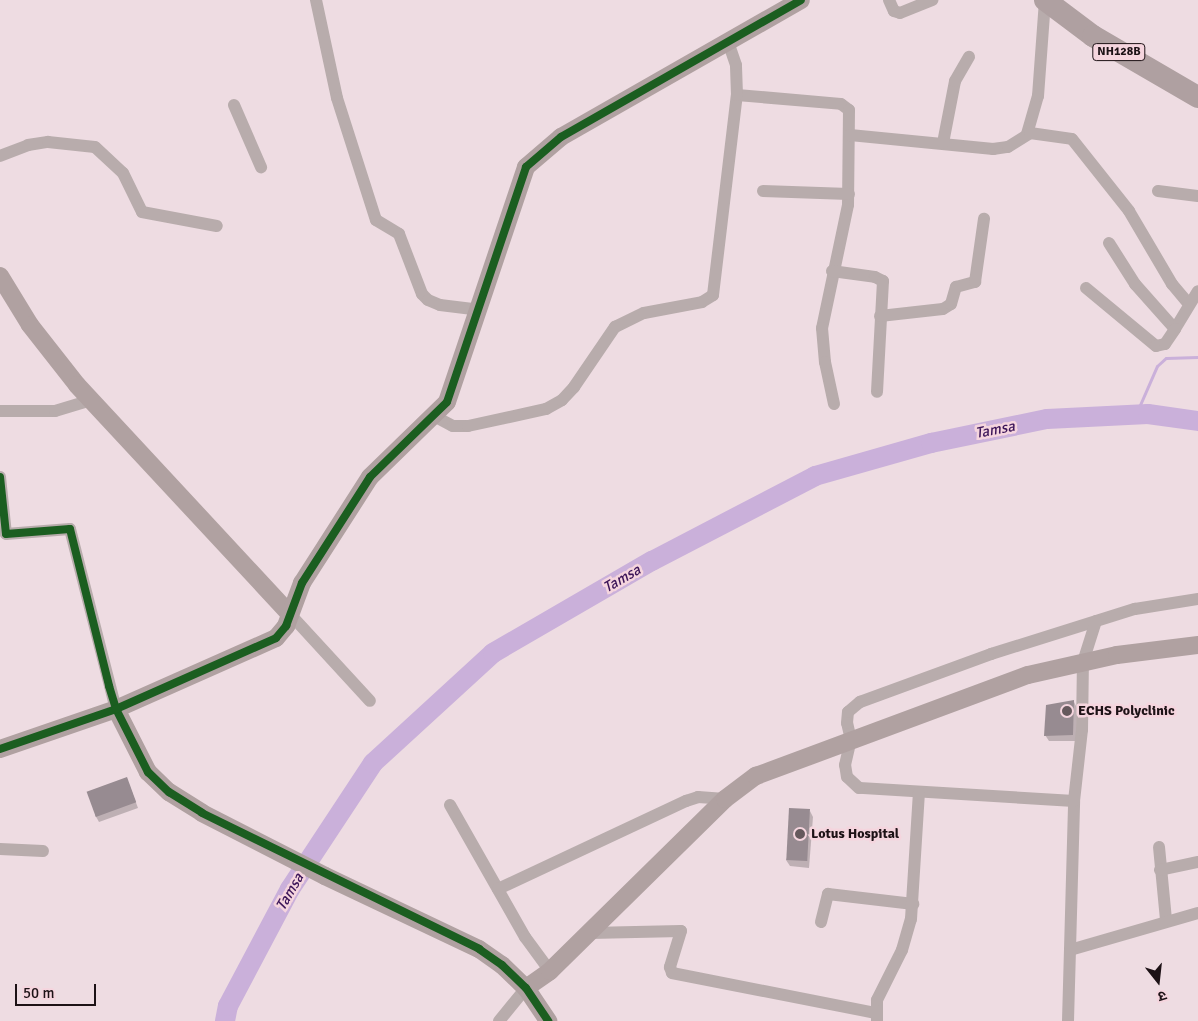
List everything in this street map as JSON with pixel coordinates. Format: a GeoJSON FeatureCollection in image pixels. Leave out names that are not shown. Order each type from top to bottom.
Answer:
{"type":"FeatureCollection","features":[{"type":"Feature","properties":{"kind":"highway","name":"NH128B"},"geometry":{"type":"LineString","coordinates":[[1045,0],[1109,46],[1198,97]]}},
{"type":"Feature","properties":{"kind":"highway","name":"NH128B"},"geometry":{"type":"LineString","coordinates":[[1068,0],[1137,50],[1198,80]]}},
{"type":"Feature","properties":{"kind":"street"},"geometry":{"type":"LineString","coordinates":[[316,0],[338,104],[376,220],[399,234],[422,294],[428,300],[440,306],[479,310]]}},
{"type":"Feature","properties":{"kind":"street"},"geometry":{"type":"LineString","coordinates":[[0,749],[116,709],[276,638],[286,626],[302,583],[370,477],[402,443],[434,416],[447,402],[479,310],[520,179],[536,155],[561,137],[800,0]]}},
{"type":"Feature","properties":{"kind":"street"},"geometry":{"type":"LineString","coordinates":[[889,0],[894,11],[900,14],[933,0]]}},
{"type":"Feature","properties":{"kind":"street"},"geometry":{"type":"LineString","coordinates":[[1027,134],[1038,96],[1045,0]]}},
{"type":"Feature","properties":{"kind":"street"},"geometry":{"type":"LineString","coordinates":[[434,416],[453,426],[468,426],[546,409],[562,400],[574,387],[615,327],[655,310],[709,300],[715,288],[737,95],[736,65],[728,42]]}},
{"type":"Feature","properties":{"kind":"street"},"geometry":{"type":"LineString","coordinates":[[943,143],[955,81],[969,57]]}},
{"type":"Feature","properties":{"kind":"street"},"geometry":{"type":"LineString","coordinates":[[737,95],[846,105],[850,135],[849,194],[823,312],[822,337],[834,404]]}},
{"type":"Feature","properties":{"kind":"street"},"geometry":{"type":"LineString","coordinates":[[234,106],[261,166]]}},
{"type":"Feature","properties":{"kind":"street"},"geometry":{"type":"LineString","coordinates":[[850,135],[1004,148],[1027,134],[1068,137],[1076,141],[1129,211],[1172,284],[1189,304]]}},
{"type":"Feature","properties":{"kind":"street"},"geometry":{"type":"LineString","coordinates":[[0,156],[28,145],[48,142],[95,147],[122,173],[142,212],[217,226]]}},
{"type":"Feature","properties":{"kind":"street"},"geometry":{"type":"LineString","coordinates":[[763,191],[849,194]]}},
{"type":"Feature","properties":{"kind":"street"},"geometry":{"type":"LineString","coordinates":[[1158,191],[1198,196]]}},
{"type":"Feature","properties":{"kind":"street"},"geometry":{"type":"LineString","coordinates":[[880,316],[943,309],[951,304],[956,287],[975,282],[984,219]]}},
{"type":"Feature","properties":{"kind":"street"},"geometry":{"type":"LineString","coordinates":[[1109,243],[1135,284],[1175,329]]}},
{"type":"Feature","properties":{"kind":"street"},"geometry":{"type":"LineString","coordinates":[[832,272],[881,279],[884,287],[880,316],[877,392]]}},
{"type":"Feature","properties":{"kind":"street"},"geometry":{"type":"LineString","coordinates":[[0,276],[30,325],[91,400],[370,701]]}},
{"type":"Feature","properties":{"kind":"street"},"geometry":{"type":"LineString","coordinates":[[1086,288],[1156,346],[1165,344],[1198,291]]}},
{"type":"Feature","properties":{"kind":"street"},"geometry":{"type":"LineString","coordinates":[[0,411],[55,411],[91,400]]}},
{"type":"Feature","properties":{"kind":"street"},"geometry":{"type":"LineString","coordinates":[[0,477],[6,534],[70,530],[116,709],[148,772],[182,800],[237,830],[325,876],[479,949],[502,965],[526,988],[548,1021]]}},
{"type":"Feature","properties":{"kind":"street"},"geometry":{"type":"LineString","coordinates":[[1074,801],[859,788],[850,782],[844,760],[851,740],[847,723],[848,712],[860,702],[991,654],[1135,609],[1198,598]]}},
{"type":"Feature","properties":{"kind":"street"},"geometry":{"type":"LineString","coordinates":[[1068,1021],[1074,801],[1082,730],[1083,662],[1096,622]]}},
{"type":"Feature","properties":{"kind":"street"},"geometry":{"type":"LineString","coordinates":[[498,1021],[526,988],[550,971],[725,799],[756,776],[1028,675],[1083,662],[1198,645]]}},
{"type":"Feature","properties":{"kind":"street"},"geometry":{"type":"LineString","coordinates":[[590,933],[681,931],[670,967],[672,973],[877,1017],[880,993],[906,941],[913,904],[919,792]]}},
{"type":"Feature","properties":{"kind":"street"},"geometry":{"type":"LineString","coordinates":[[498,889],[686,800],[698,797],[725,799]]}},
{"type":"Feature","properties":{"kind":"street"},"geometry":{"type":"LineString","coordinates":[[450,805],[536,954],[550,971]]}},
{"type":"Feature","properties":{"kind":"street"},"geometry":{"type":"LineString","coordinates":[[1159,848],[1166,920]]}},
{"type":"Feature","properties":{"kind":"street"},"geometry":{"type":"LineString","coordinates":[[0,850],[43,851]]}},
{"type":"Feature","properties":{"kind":"street"},"geometry":{"type":"LineString","coordinates":[[1160,870],[1198,862]]}},
{"type":"Feature","properties":{"kind":"street"},"geometry":{"type":"LineString","coordinates":[[822,922],[828,894],[913,904]]}},
{"type":"Feature","properties":{"kind":"street"},"geometry":{"type":"LineString","coordinates":[[1070,950],[1166,920],[1198,913]]}},
{"type":"Feature","properties":{"kind":"building"},"geometry":{"type":"Polygon","coordinates":[[[1074,700],[1073,735],[1044,736],[1046,705],[1074,700]]]}},
{"type":"Feature","properties":{"kind":"building"},"geometry":{"type":"Polygon","coordinates":[[[127,777],[136,802],[96,817],[87,792],[127,777]]]}},
{"type":"Feature","properties":{"kind":"building"},"geometry":{"type":"Polygon","coordinates":[[[789,808],[810,809],[807,861],[786,860],[789,808]]]}},
{"type":"Feature","properties":{"kind":"waterway"},"geometry":{"type":"LineString","coordinates":[[1136,414],[1157,366],[1166,358],[1198,357]]}},
{"type":"Feature","properties":{"kind":"waterway","name":"Tamsa"},"geometry":{"type":"LineString","coordinates":[[225,1021],[228,1006],[290,889],[373,763],[493,653],[652,561],[815,476],[931,443],[1047,419],[1148,414],[1198,421]]}},
{"type":"Feature","properties":{"kind":"cycle path"},"geometry":{"type":"LineString","coordinates":[[0,749],[116,709],[276,638],[286,626],[302,583],[370,477],[447,402],[526,167],[561,137],[801,0]]}},
{"type":"Feature","properties":{"kind":"cycle path"},"geometry":{"type":"LineString","coordinates":[[0,477],[6,534],[70,529],[116,709],[148,772],[169,792],[202,813],[479,949],[502,965],[526,988],[548,1021]]}},
{"type":"Feature","properties":{"kind":"place","name":"ECHS Polyclinic"},"geometry":{"type":"Point","coordinates":[1067,711]}},
{"type":"Feature","properties":{"kind":"place","name":"Lotus Hospital"},"geometry":{"type":"Point","coordinates":[800,834]}}]}
